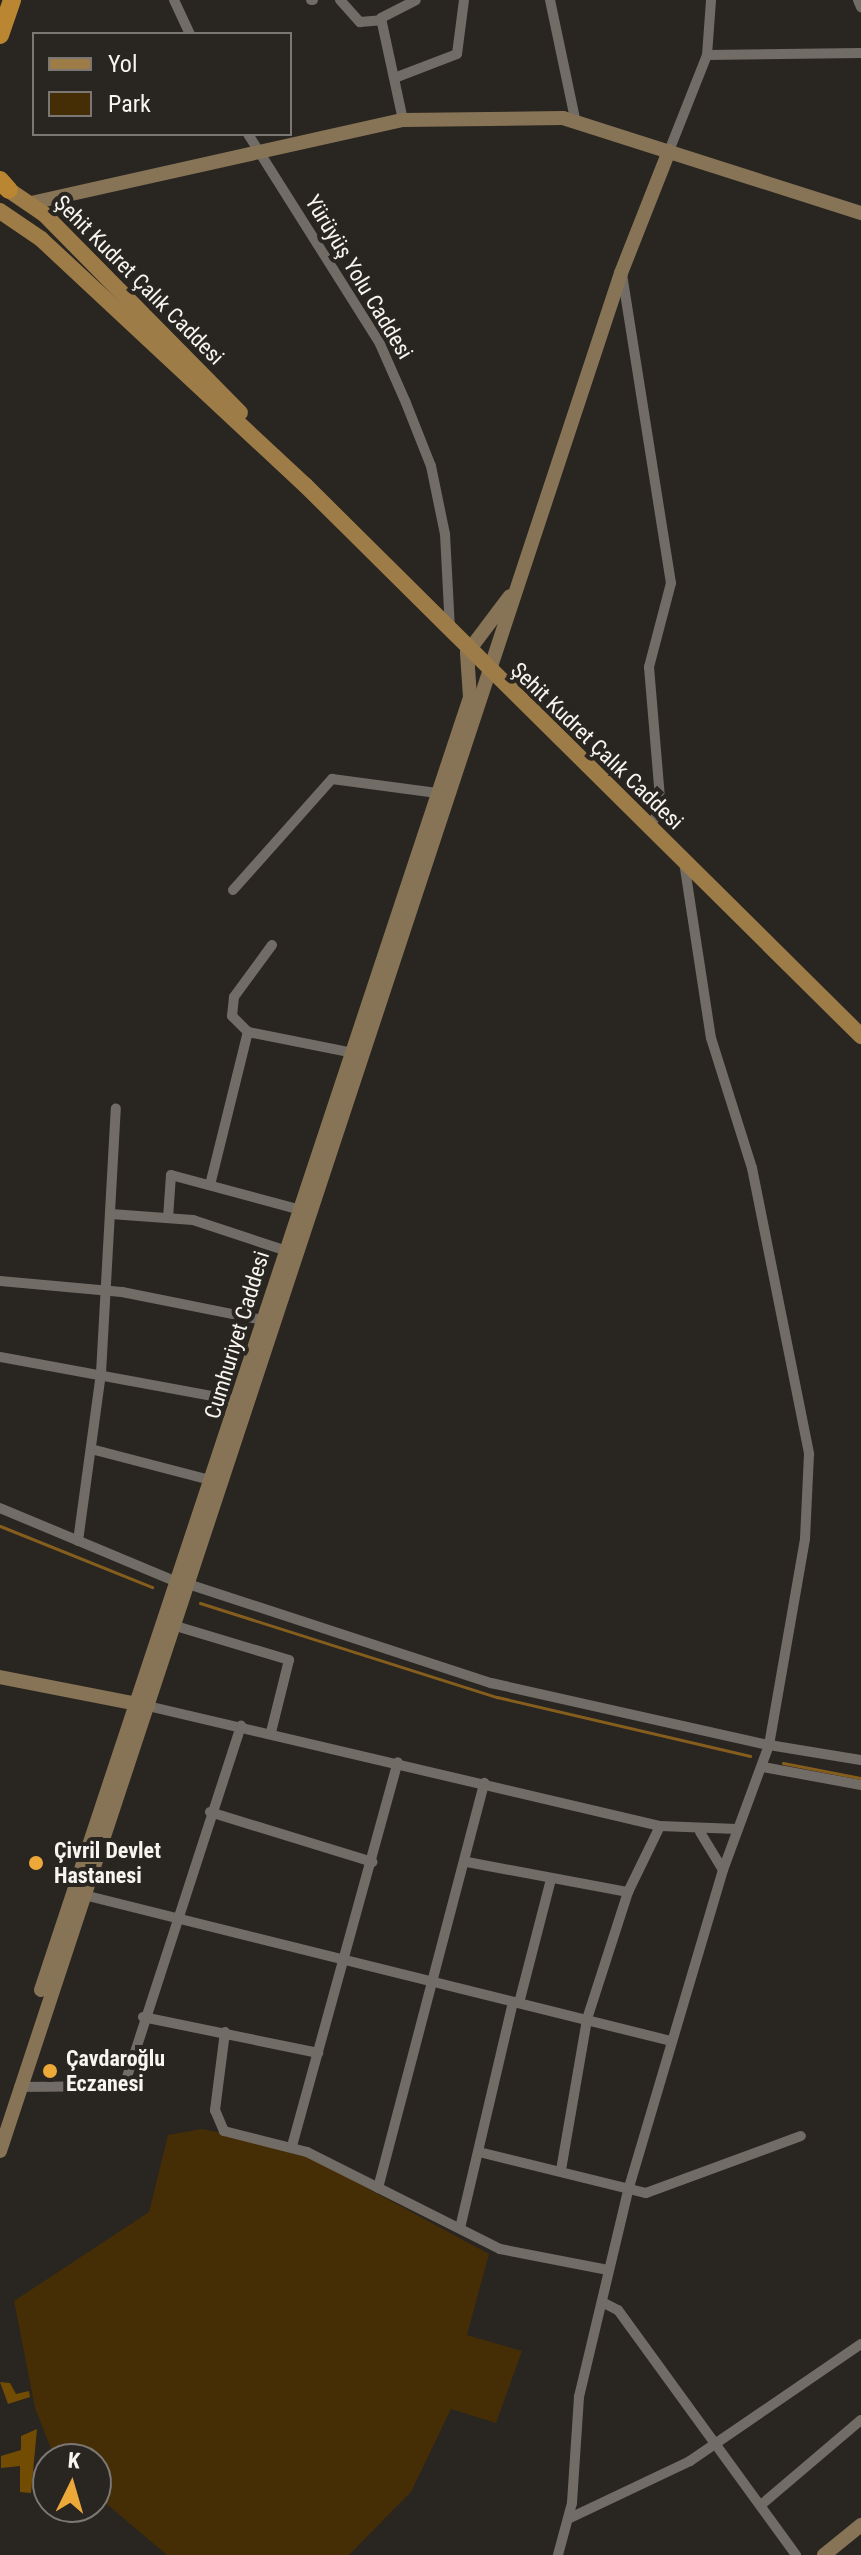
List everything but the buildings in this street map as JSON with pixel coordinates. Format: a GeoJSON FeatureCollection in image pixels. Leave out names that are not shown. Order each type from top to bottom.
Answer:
{"type":"FeatureCollection","features":[{"type":"Feature","properties":{"kind":"highway"},"geometry":{"type":"LineString","coordinates":[[0,35],[12,0]]}},
{"type":"Feature","properties":{"kind":"main road"},"geometry":{"type":"LineString","coordinates":[[31,203],[262,156],[403,120],[575,119],[861,213]]}},
{"type":"Feature","properties":{"kind":"main road","name":"Cumhuriyet Caddesi"},"geometry":{"type":"LineString","coordinates":[[0,2151],[35,2030],[146,1705],[621,273],[669,151]]}},
{"type":"Feature","properties":{"kind":"main road","name":"Şehit Kudret Çalık Caddesi"},"geometry":{"type":"LineString","coordinates":[[3,185],[31,203],[467,653],[861,1036]]}},
{"type":"Feature","properties":{"kind":"main road","name":"Şehit Kudret Çalık Caddesi"},"geometry":{"type":"LineString","coordinates":[[0,211],[50,247],[305,485]]}},
{"type":"Feature","properties":{"kind":"main road"},"geometry":{"type":"LineString","coordinates":[[467,653],[517,587]]}},
{"type":"Feature","properties":{"kind":"main road","name":"Cumhuriyet Caddesi"},"geometry":{"type":"LineString","coordinates":[[35,2030],[43,1973],[71,1885],[179,1627],[185,1584],[214,1481],[271,1321],[287,1251],[470,697],[467,653]]}},
{"type":"Feature","properties":{"kind":"main road"},"geometry":{"type":"LineString","coordinates":[[0,1677],[146,1705]]}},
{"type":"Feature","properties":{"kind":"main road"},"geometry":{"type":"LineString","coordinates":[[824,2555],[861,2525]]}},
{"type":"Feature","properties":{"kind":"street"},"geometry":{"type":"LineString","coordinates":[[174,0],[189,32]]}},
{"type":"Feature","properties":{"kind":"street"},"geometry":{"type":"LineString","coordinates":[[340,0],[360,22],[381,20]]}},
{"type":"Feature","properties":{"kind":"street"},"geometry":{"type":"LineString","coordinates":[[403,120],[397,77],[381,20],[386,5],[416,0]]}},
{"type":"Feature","properties":{"kind":"street"},"geometry":{"type":"LineString","coordinates":[[397,77],[457,54],[464,0]]}},
{"type":"Feature","properties":{"kind":"street"},"geometry":{"type":"LineString","coordinates":[[550,0],[575,119]]}},
{"type":"Feature","properties":{"kind":"street"},"geometry":{"type":"LineString","coordinates":[[669,151],[707,55],[711,0]]}},
{"type":"Feature","properties":{"kind":"street"},"geometry":{"type":"LineString","coordinates":[[858,0],[861,7]]}},
{"type":"Feature","properties":{"kind":"street"},"geometry":{"type":"LineString","coordinates":[[707,55],[861,53]]}},
{"type":"Feature","properties":{"kind":"street","name":"Yürüyüş Yolu Caddesi"},"geometry":{"type":"LineString","coordinates":[[249,136],[380,344],[431,466],[445,534],[451,635]]}},
{"type":"Feature","properties":{"kind":"street"},"geometry":{"type":"LineString","coordinates":[[621,273],[671,583],[649,667],[661,810],[648,827]]}},
{"type":"Feature","properties":{"kind":"street"},"geometry":{"type":"LineString","coordinates":[[233,890],[332,779],[437,793]]}},
{"type":"Feature","properties":{"kind":"street"},"geometry":{"type":"LineString","coordinates":[[558,2555],[570,2518],[576,2417],[608,2270],[671,2041],[723,1870],[769,1745],[805,1539],[809,1454],[752,1168],[711,1038],[684,862]]}},
{"type":"Feature","properties":{"kind":"street"},"geometry":{"type":"LineString","coordinates":[[272,945],[234,997],[232,1016],[248,1032],[353,1053]]}},
{"type":"Feature","properties":{"kind":"street"},"geometry":{"type":"LineString","coordinates":[[211,1181],[248,1032]]}},
{"type":"Feature","properties":{"kind":"street"},"geometry":{"type":"LineString","coordinates":[[78,1541],[101,1373],[116,1108]]}},
{"type":"Feature","properties":{"kind":"street"},"geometry":{"type":"LineString","coordinates":[[168,1218],[171,1175],[211,1181],[301,1210]]}},
{"type":"Feature","properties":{"kind":"street"},"geometry":{"type":"LineString","coordinates":[[111,1214],[168,1218],[287,1251]]}},
{"type":"Feature","properties":{"kind":"street"},"geometry":{"type":"LineString","coordinates":[[0,1281],[106,1291],[271,1321]]}},
{"type":"Feature","properties":{"kind":"street"},"geometry":{"type":"LineString","coordinates":[[0,1357],[101,1373],[240,1401]]}},
{"type":"Feature","properties":{"kind":"street"},"geometry":{"type":"LineString","coordinates":[[91,1449],[214,1481]]}},
{"type":"Feature","properties":{"kind":"street"},"geometry":{"type":"LineString","coordinates":[[0,1508],[185,1584],[491,1683],[769,1745],[861,1760]]}},
{"type":"Feature","properties":{"kind":"street"},"geometry":{"type":"LineString","coordinates":[[179,1627],[289,1660],[271,1732]]}},
{"type":"Feature","properties":{"kind":"street"},"geometry":{"type":"LineString","coordinates":[[146,1705],[660,1826],[700,1832],[737,1829]]}},
{"type":"Feature","properties":{"kind":"street"},"geometry":{"type":"LineString","coordinates":[[19,2087],[124,2086],[174,1919],[241,1725]]}},
{"type":"Feature","properties":{"kind":"street"},"geometry":{"type":"LineString","coordinates":[[292,2146],[347,1961],[398,1762]]}},
{"type":"Feature","properties":{"kind":"street"},"geometry":{"type":"LineString","coordinates":[[763,1767],[861,1785]]}},
{"type":"Feature","properties":{"kind":"street"},"geometry":{"type":"LineString","coordinates":[[378,2188],[436,1982],[484,1783]]}},
{"type":"Feature","properties":{"kind":"street"},"geometry":{"type":"LineString","coordinates":[[210,1812],[373,1862]]}},
{"type":"Feature","properties":{"kind":"street"},"geometry":{"type":"LineString","coordinates":[[561,2170],[587,2019],[628,1892],[660,1826]]}},
{"type":"Feature","properties":{"kind":"street"},"geometry":{"type":"LineString","coordinates":[[700,1832],[723,1870]]}},
{"type":"Feature","properties":{"kind":"street"},"geometry":{"type":"LineString","coordinates":[[467,1862],[628,1892]]}},
{"type":"Feature","properties":{"kind":"street"},"geometry":{"type":"LineString","coordinates":[[460,2228],[483,2153],[516,2002],[551,1879]]}},
{"type":"Feature","properties":{"kind":"street"},"geometry":{"type":"LineString","coordinates":[[80,1894],[671,2041]]}},
{"type":"Feature","properties":{"kind":"street"},"geometry":{"type":"LineString","coordinates":[[143,2017],[318,2053]]}},
{"type":"Feature","properties":{"kind":"street"},"geometry":{"type":"LineString","coordinates":[[225,2032],[218,2124],[292,2146],[500,2249],[608,2270]]}},
{"type":"Feature","properties":{"kind":"street"},"geometry":{"type":"LineString","coordinates":[[483,2153],[561,2170],[628,2191],[655,2191],[801,2136]]}},
{"type":"Feature","properties":{"kind":"street"},"geometry":{"type":"LineString","coordinates":[[602,2302],[618,2310],[796,2555]]}},
{"type":"Feature","properties":{"kind":"street"},"geometry":{"type":"LineString","coordinates":[[570,2518],[714,2446],[861,2344]]}},
{"type":"Feature","properties":{"kind":"street"},"geometry":{"type":"LineString","coordinates":[[761,2505],[861,2420]]}},
{"type":"Feature","properties":{"kind":"green space"},"geometry":{"type":"Polygon","coordinates":[[[202,2129],[291,2147],[489,2254],[467,2335],[522,2351],[496,2423],[451,2409],[411,2492],[349,2555],[167,2555],[112,2509],[112,2443],[49,2443],[35,2408],[14,2301],[149,2212],[168,2135],[202,2129]]]}},
{"type":"Feature","properties":{"kind":"shaded area"},"geometry":{"type":"Polygon","coordinates":[[[0,2382],[10,2383],[16,2394],[29,2391],[30,2397],[8,2404],[0,2382]]]}},
{"type":"Feature","properties":{"kind":"shaded area"},"geometry":{"type":"Polygon","coordinates":[[[37,2429],[36,2443],[32,2443],[31,2493],[20,2492],[20,2466],[1,2468],[1,2456],[21,2450],[21,2436],[37,2429]]]}},
{"type":"Feature","properties":{"kind":"waterway"},"geometry":{"type":"LineString","coordinates":[[0,1526],[152,1587]]}},
{"type":"Feature","properties":{"kind":"waterway"},"geometry":{"type":"LineString","coordinates":[[200,1603],[497,1697],[750,1756]]}},
{"type":"Feature","properties":{"kind":"waterway"},"geometry":{"type":"LineString","coordinates":[[783,1763],[861,1778]]}},
{"type":"Feature","properties":{"kind":"place","name":"Çivril Devlet Hastanesi"},"geometry":{"type":"Point","coordinates":[36,1863]}},
{"type":"Feature","properties":{"kind":"place","name":"Çavdaroğlu Eczanesi"},"geometry":{"type":"Point","coordinates":[50,2071]}}]}
